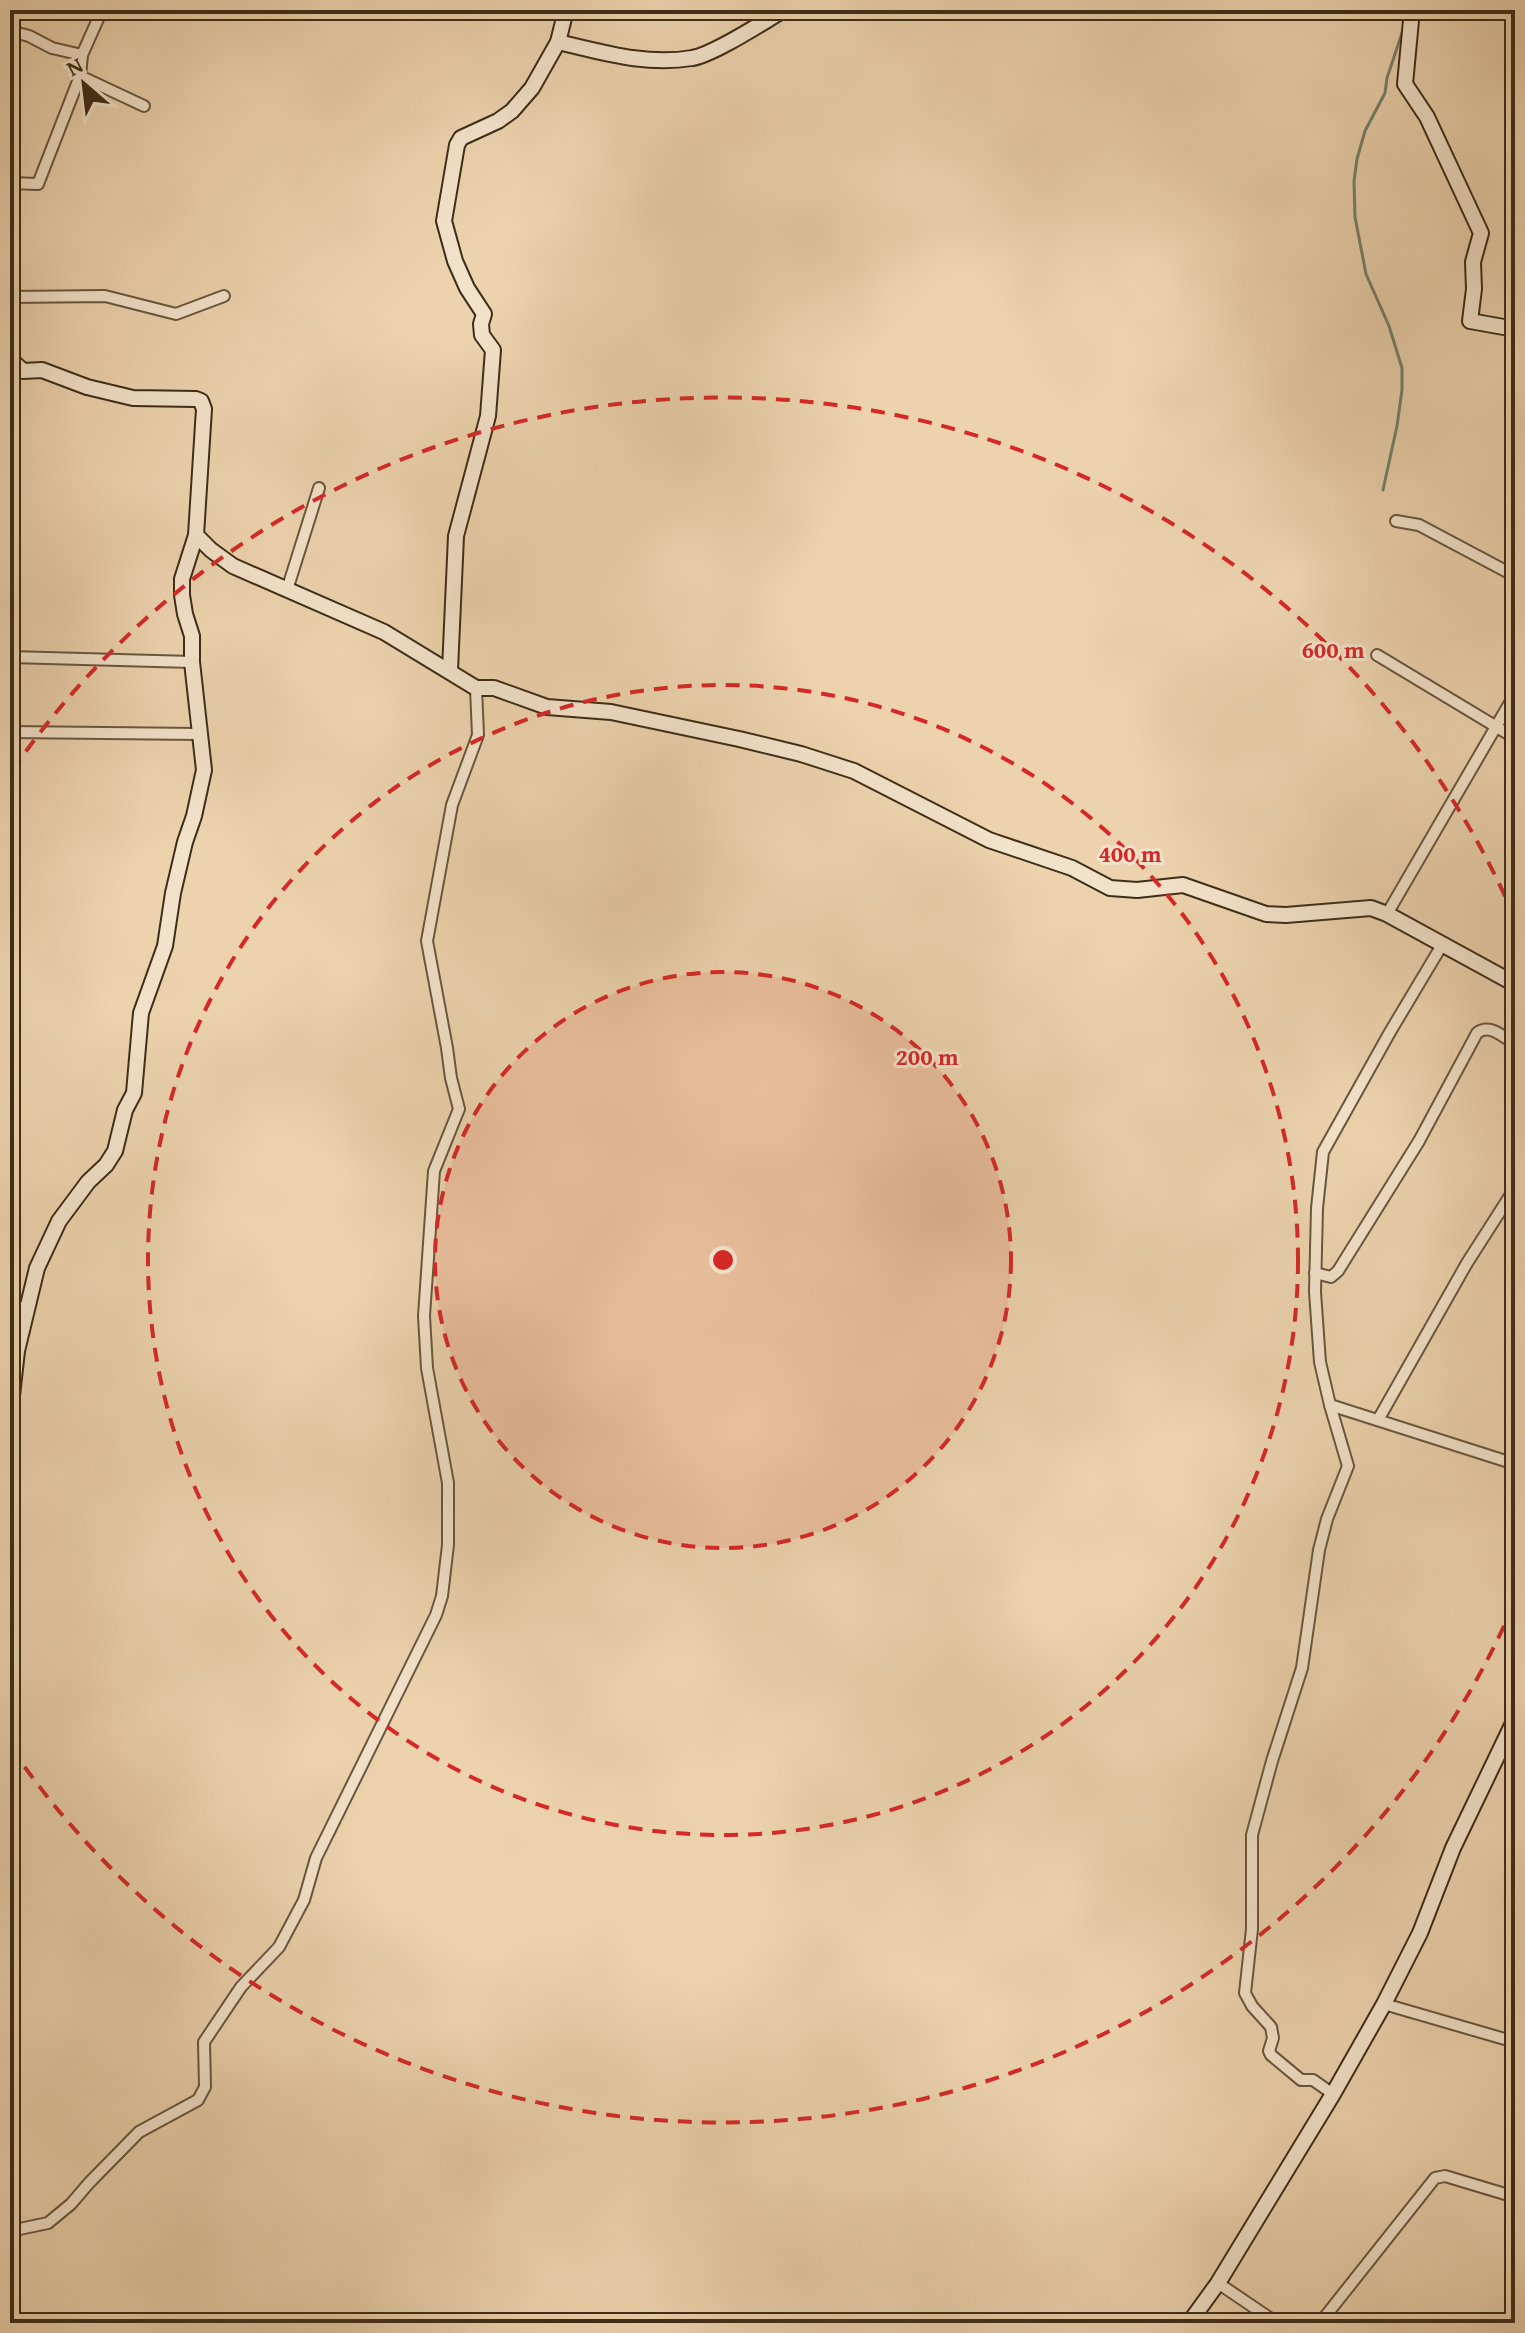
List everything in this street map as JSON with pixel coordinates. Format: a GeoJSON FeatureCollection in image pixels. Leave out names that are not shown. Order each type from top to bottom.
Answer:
{"type":"FeatureCollection","features":[{"type":"Feature","properties":{"kind":"street"},"geometry":{"type":"LineString","coordinates":[[10,183],[38,184],[80,76],[82,55],[102,10]]}},
{"type":"Feature","properties":{"kind":"street"},"geometry":{"type":"LineString","coordinates":[[450,670],[456,536],[488,416],[493,365],[493,350],[482,335],[484,314],[467,288],[455,261],[444,221],[457,145],[461,138],[512,111],[532,88],[558,42],[566,10]]}},
{"type":"Feature","properties":{"kind":"street"},"geometry":{"type":"LineString","coordinates":[[558,42],[652,61],[692,58],[707,53],[784,10]]}},
{"type":"Feature","properties":{"kind":"street"},"geometry":{"type":"LineString","coordinates":[[1412,10],[1405,84],[1427,117],[1481,233],[1473,262],[1470,321],[1515,329]]}},
{"type":"Feature","properties":{"kind":"street"},"geometry":{"type":"LineString","coordinates":[[10,31],[29,36],[52,48],[82,55]]}},
{"type":"Feature","properties":{"kind":"street"},"geometry":{"type":"LineString","coordinates":[[80,76],[144,106]]}},
{"type":"Feature","properties":{"kind":"street"},"geometry":{"type":"LineString","coordinates":[[10,297],[105,296],[176,314],[224,296]]}},
{"type":"Feature","properties":{"kind":"street"},"geometry":{"type":"LineString","coordinates":[[10,359],[23,371],[42,370],[87,387],[133,398],[187,398],[201,401],[204,409],[196,535],[182,579],[185,614],[192,636],[204,770],[173,893],[165,946],[141,1013],[134,1093],[125,1110],[115,1151],[59,1221],[33,1280],[17,1351],[10,1414]]}},
{"type":"Feature","properties":{"kind":"street"},"geometry":{"type":"LineString","coordinates":[[287,590],[319,488]]}},
{"type":"Feature","properties":{"kind":"street"},"geometry":{"type":"LineString","coordinates":[[1396,521],[1419,525],[1515,576]]}},
{"type":"Feature","properties":{"kind":"street"},"geometry":{"type":"LineString","coordinates":[[196,535],[233,566],[384,632],[476,688],[494,688],[547,707],[611,712],[801,754],[854,771],[989,840],[1072,868],[1110,888],[1137,890],[1183,885],[1266,914],[1371,908],[1515,984]]}},
{"type":"Feature","properties":{"kind":"street"},"geometry":{"type":"LineString","coordinates":[[1377,655],[1515,738]]}},
{"type":"Feature","properties":{"kind":"street"},"geometry":{"type":"LineString","coordinates":[[10,657],[192,662]]}},
{"type":"Feature","properties":{"kind":"street"},"geometry":{"type":"LineString","coordinates":[[10,2231],[48,2223],[71,2204],[139,2132],[198,2100],[205,2087],[204,2042],[241,1987],[279,1947],[304,1900],[316,1858],[436,1615],[442,1596],[448,1545],[448,1483],[427,1368],[424,1316],[434,1171],[459,1109],[427,941],[452,805],[478,735],[476,688]]}},
{"type":"Feature","properties":{"kind":"street"},"geometry":{"type":"LineString","coordinates":[[1387,914],[1515,694]]}},
{"type":"Feature","properties":{"kind":"street"},"geometry":{"type":"LineString","coordinates":[[10,732],[199,734]]}},
{"type":"Feature","properties":{"kind":"street"},"geometry":{"type":"LineString","coordinates":[[1333,2094],[1313,2080],[1301,2080],[1271,2055],[1271,2027],[1245,1993],[1252,1929],[1252,1835],[1302,1668],[1319,1550],[1327,1519],[1348,1466],[1320,1362],[1315,1273],[1323,1152],[1442,945]]}},
{"type":"Feature","properties":{"kind":"street"},"geometry":{"type":"LineString","coordinates":[[1315,1273],[1331,1277],[1338,1271],[1419,1141],[1477,1033],[1490,1028],[1515,1044]]}},
{"type":"Feature","properties":{"kind":"street"},"geometry":{"type":"LineString","coordinates":[[1378,1420],[1467,1263],[1515,1188]]}},
{"type":"Feature","properties":{"kind":"street"},"geometry":{"type":"LineString","coordinates":[[10,1305],[28,1309]]}},
{"type":"Feature","properties":{"kind":"street"},"geometry":{"type":"LineString","coordinates":[[1330,1405],[1515,1464]]}},
{"type":"Feature","properties":{"kind":"street"},"geometry":{"type":"LineString","coordinates":[[1189,2323],[1218,2283],[1384,2004],[1420,1933],[1453,1848],[1515,1719]]}},
{"type":"Feature","properties":{"kind":"street"},"geometry":{"type":"LineString","coordinates":[[1384,2004],[1515,2042]]}},
{"type":"Feature","properties":{"kind":"street"},"geometry":{"type":"LineString","coordinates":[[1320,2323],[1435,2178],[1445,2176],[1515,2197]]}},
{"type":"Feature","properties":{"kind":"street"},"geometry":{"type":"LineString","coordinates":[[1218,2283],[1277,2323]]}},
{"type":"Feature","properties":{"kind":"waterway"},"geometry":{"type":"LineString","coordinates":[[1383,490],[1397,426],[1402,368],[1389,326],[1366,274],[1355,217],[1354,181],[1365,131],[1385,93],[1403,30]]}}]}
